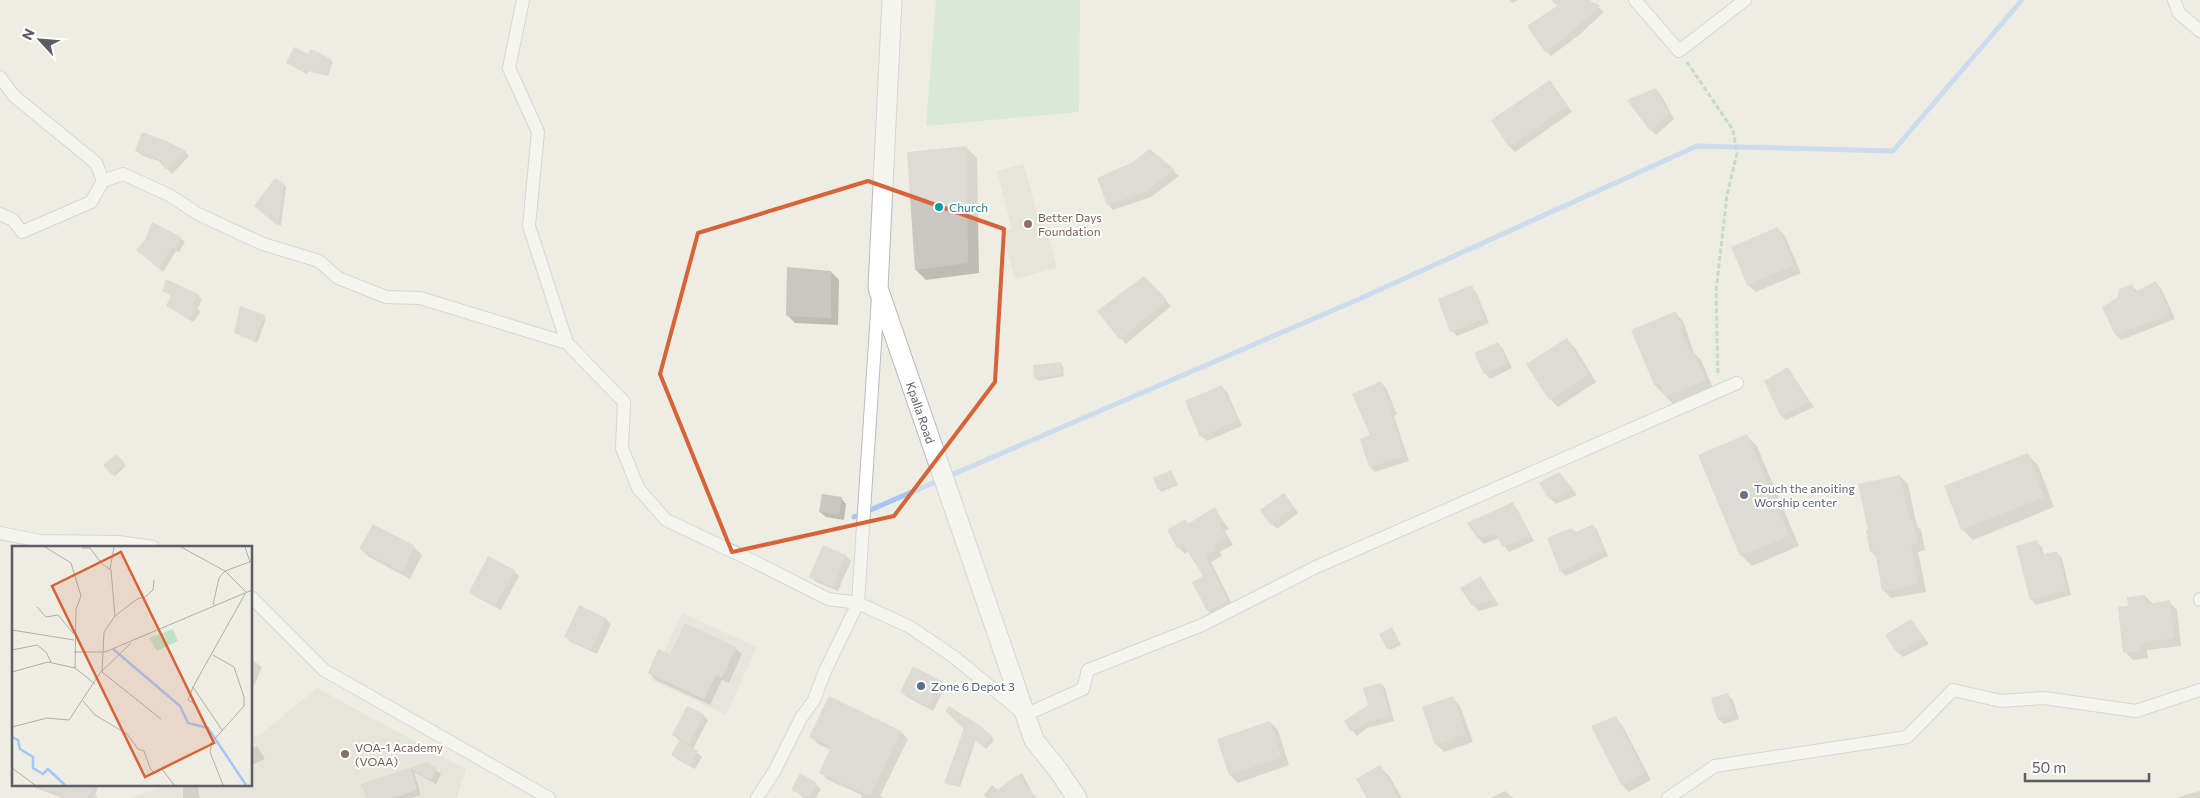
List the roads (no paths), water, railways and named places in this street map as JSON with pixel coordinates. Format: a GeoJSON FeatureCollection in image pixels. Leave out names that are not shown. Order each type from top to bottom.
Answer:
{"type":"FeatureCollection","features":[{"type":"Feature","properties":{"kind":"street"},"geometry":{"type":"LineString","coordinates":[[522,0],[509,68],[538,132],[529,226],[567,343],[624,402],[622,448],[638,488],[666,520],[756,562],[828,599],[858,603],[910,627],[954,657],[1025,715],[1083,690],[1088,670],[1202,625],[1316,566],[1737,383]]}},
{"type":"Feature","properties":{"kind":"street","name":"Kpalla Road"},"geometry":{"type":"LineString","coordinates":[[892,0],[878,288],[1034,740],[1077,798]]}},
{"type":"Feature","properties":{"kind":"street"},"geometry":{"type":"LineString","coordinates":[[1635,0],[1679,51],[1745,0]]}},
{"type":"Feature","properties":{"kind":"street"},"geometry":{"type":"LineString","coordinates":[[2174,0],[2179,13],[2200,31]]}},
{"type":"Feature","properties":{"kind":"street"},"geometry":{"type":"LineString","coordinates":[[0,77],[14,96],[96,163],[103,181]]}},
{"type":"Feature","properties":{"kind":"street"},"geometry":{"type":"LineString","coordinates":[[0,214],[13,220],[22,232],[91,202],[103,181],[123,174],[169,195],[198,214],[263,244],[319,261],[338,278],[386,297],[420,298],[567,343]]}},
{"type":"Feature","properties":{"kind":"street"},"geometry":{"type":"LineString","coordinates":[[757,798],[775,770],[800,718],[814,700],[825,671],[858,603],[878,288]]}},
{"type":"Feature","properties":{"kind":"street"},"geometry":{"type":"LineString","coordinates":[[0,533],[40,541],[118,542],[146,546]]}},
{"type":"Feature","properties":{"kind":"street"},"geometry":{"type":"LineString","coordinates":[[252,598],[324,670],[549,798]]}},
{"type":"Feature","properties":{"kind":"street"},"geometry":{"type":"LineString","coordinates":[[1668,798],[1715,766],[1907,737],[1954,690],[2001,700],[2044,698],[2136,711],[2200,690]]}},
{"type":"Feature","properties":{"kind":"waterway"},"geometry":{"type":"LineString","coordinates":[[854,517],[1357,300],[1697,146],[1893,151],[2022,0]]}},
{"type":"Feature","properties":{"kind":"place","name":"Church"},"geometry":{"type":"Point","coordinates":[939,207]}},
{"type":"Feature","properties":{"kind":"place","name":"Better Days Foundation"},"geometry":{"type":"Point","coordinates":[1028,224]}},
{"type":"Feature","properties":{"kind":"place","name":"Touch the anoiting Worship center"},"geometry":{"type":"Point","coordinates":[1744,495]}},
{"type":"Feature","properties":{"kind":"place","name":"Zone 6 Depot 3"},"geometry":{"type":"Point","coordinates":[921,686]}},
{"type":"Feature","properties":{"kind":"place","name":"VOA-1 Academy (VOAA)"},"geometry":{"type":"Point","coordinates":[345,754]}}]}
